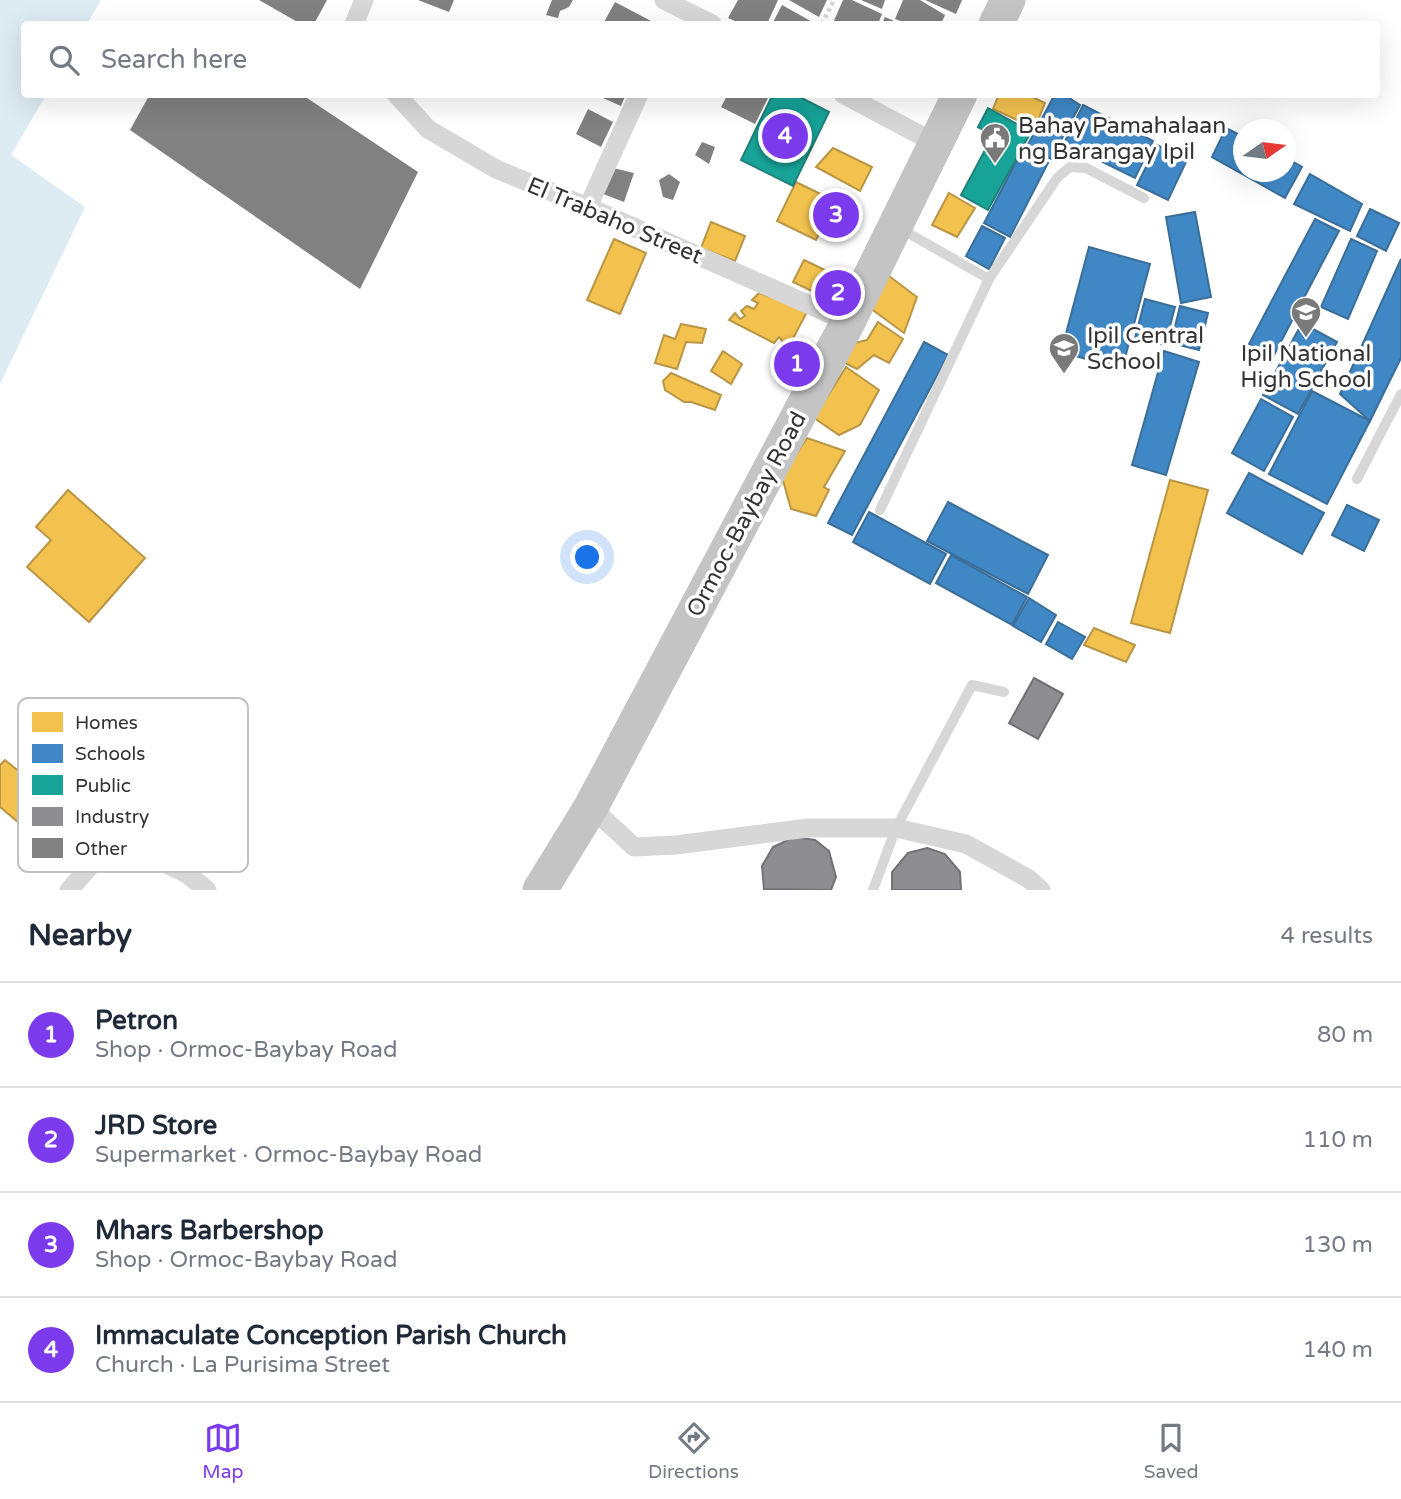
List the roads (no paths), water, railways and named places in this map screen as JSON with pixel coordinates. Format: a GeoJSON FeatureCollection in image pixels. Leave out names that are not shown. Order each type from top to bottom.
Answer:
{"type":"FeatureCollection","features":[{"type":"Feature","properties":{"kind":"highway"},"geometry":{"type":"LineString","coordinates":[[998,21],[1008,0]]}},
{"type":"Feature","properties":{"kind":"highway","name":"Ormoc-Baybay Road"},"geometry":{"type":"LineString","coordinates":[[540,890],[591,807],[848,322],[958,98]]}},
{"type":"Feature","properties":{"kind":"street"},"geometry":{"type":"LineString","coordinates":[[355,21],[364,0]]}},
{"type":"Feature","properties":{"kind":"street"},"geometry":{"type":"LineString","coordinates":[[674,8],[705,21]]}},
{"type":"Feature","properties":{"kind":"street","name":"El Trabaho Street"},"geometry":{"type":"LineString","coordinates":[[400,98],[428,129],[496,169],[848,322]]}},
{"type":"Feature","properties":{"kind":"street"},"geometry":{"type":"LineString","coordinates":[[588,207],[637,98]]}},
{"type":"Feature","properties":{"kind":"street"},"geometry":{"type":"LineString","coordinates":[[851,98],[935,143]]}},
{"type":"Feature","properties":{"kind":"street"},"geometry":{"type":"LineString","coordinates":[[591,807],[634,847],[676,845],[808,828],[896,828],[966,844],[1029,879],[1041,890]]}},
{"type":"Feature","properties":{"kind":"street"},"geometry":{"type":"LineString","coordinates":[[69,890],[85,872]]}},
{"type":"Feature","properties":{"kind":"street"},"geometry":{"type":"LineString","coordinates":[[183,872],[207,890]]}},
{"type":"Feature","properties":{"kind":"lane"},"geometry":{"type":"LineString","coordinates":[[880,510],[989,279],[1057,178],[1070,167],[1086,168],[1144,198]]}},
{"type":"Feature","properties":{"kind":"lane"},"geometry":{"type":"LineString","coordinates":[[895,225],[989,279]]}},
{"type":"Feature","properties":{"kind":"lane"},"geometry":{"type":"LineString","coordinates":[[1357,479],[1401,394]]}},
{"type":"Feature","properties":{"kind":"lane"},"geometry":{"type":"LineString","coordinates":[[873,890],[896,828],[972,685],[1004,692]]}},
{"type":"Feature","properties":{"kind":"place","name":"Immaculate Conception Parish Church"},"geometry":{"type":"Point","coordinates":[785,136]}},
{"type":"Feature","properties":{"kind":"place","name":"Bahay Pamahalaan ng Barangay Ipil"},"geometry":{"type":"Point","coordinates":[995,165]}},
{"type":"Feature","properties":{"kind":"place","name":"Mhars Barbershop"},"geometry":{"type":"Point","coordinates":[836,215]}},
{"type":"Feature","properties":{"kind":"place","name":"JRD Store"},"geometry":{"type":"Point","coordinates":[838,293]}},
{"type":"Feature","properties":{"kind":"place","name":"Ipil National High School"},"geometry":{"type":"Point","coordinates":[1306,339]}},
{"type":"Feature","properties":{"kind":"place","name":"Petron"},"geometry":{"type":"Point","coordinates":[797,364]}},
{"type":"Feature","properties":{"kind":"place","name":"Ipil Central School"},"geometry":{"type":"Point","coordinates":[1064,375]}}]}
